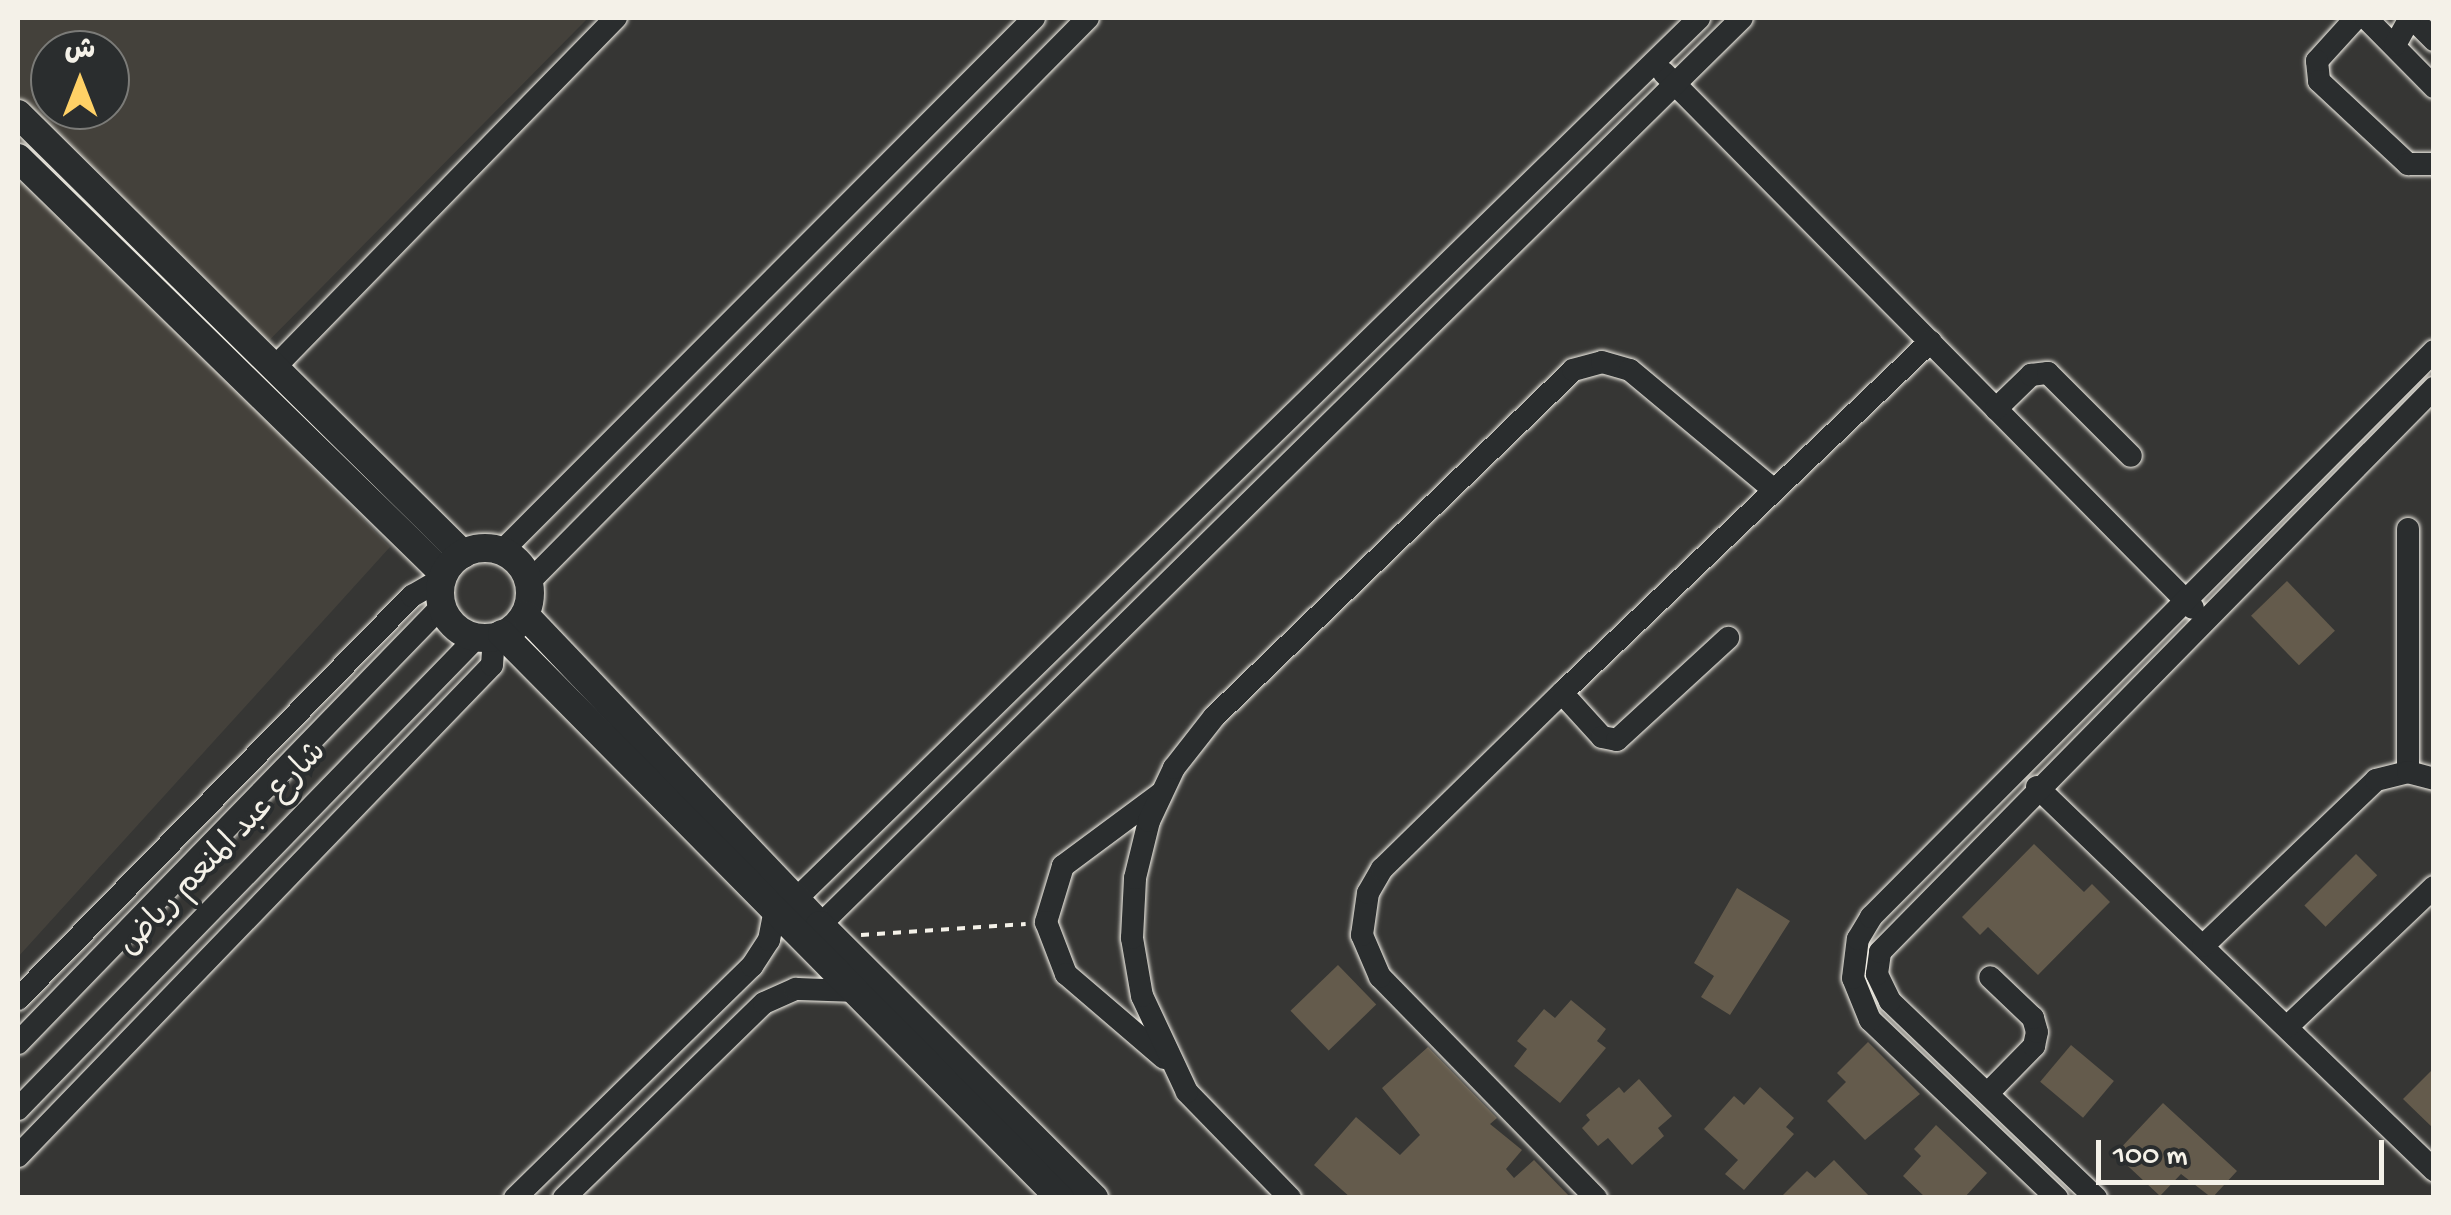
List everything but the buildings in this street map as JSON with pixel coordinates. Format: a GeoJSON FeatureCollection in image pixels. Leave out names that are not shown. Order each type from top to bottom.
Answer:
{"type":"FeatureCollection","features":[{"type":"Feature","properties":{"kind":"main road"},"geometry":{"type":"LineString","coordinates":[[18,114],[273,370],[450,568]]}},
{"type":"Feature","properties":{"kind":"main road"},"geometry":{"type":"LineString","coordinates":[[18,158],[450,568]]}},
{"type":"Feature","properties":{"kind":"main road"},"geometry":{"type":"LineString","coordinates":[[450,568],[502,551],[519,563],[529,582],[525,615],[655,767],[785,905],[853,991],[1094,1198]]}},
{"type":"Feature","properties":{"kind":"main road"},"geometry":{"type":"LineString","coordinates":[[450,568],[442,606],[455,626],[491,636],[655,767]]}},
{"type":"Feature","properties":{"kind":"main road"},"geometry":{"type":"LineString","coordinates":[[491,636],[525,615]]}},
{"type":"Feature","properties":{"kind":"main road"},"geometry":{"type":"LineString","coordinates":[[785,905],[826,931],[1060,1198]]}},
{"type":"Feature","properties":{"kind":"street"},"geometry":{"type":"LineString","coordinates":[[273,370],[616,18]]}},
{"type":"Feature","properties":{"kind":"street"},"geometry":{"type":"LineString","coordinates":[[502,551],[1034,18]]}},
{"type":"Feature","properties":{"kind":"street"},"geometry":{"type":"LineString","coordinates":[[529,582],[1088,18]]}},
{"type":"Feature","properties":{"kind":"street"},"geometry":{"type":"LineString","coordinates":[[516,1198],[740,978],[769,940],[785,905],[1699,18]]}},
{"type":"Feature","properties":{"kind":"street"},"geometry":{"type":"LineString","coordinates":[[826,931],[1673,82],[1742,18]]}},
{"type":"Feature","properties":{"kind":"street"},"geometry":{"type":"LineString","coordinates":[[2356,18],[2317,61],[2320,81],[2408,164],[2434,164]]}},
{"type":"Feature","properties":{"kind":"street"},"geometry":{"type":"LineString","coordinates":[[2366,18],[2434,87]]}},
{"type":"Feature","properties":{"kind":"street"},"geometry":{"type":"LineString","coordinates":[[2395,45],[2411,18],[2434,40]]}},
{"type":"Feature","properties":{"kind":"street"},"geometry":{"type":"LineString","coordinates":[[1654,63],[2204,618]]}},
{"type":"Feature","properties":{"kind":"street"},"geometry":{"type":"LineString","coordinates":[[1596,1198],[1380,977],[1362,935],[1368,893],[1382,869],[1562,692],[1930,342]]}},
{"type":"Feature","properties":{"kind":"street"},"geometry":{"type":"LineString","coordinates":[[2057,1198],[1870,1020],[1856,993],[1854,952],[1871,916],[2434,351]]}},
{"type":"Feature","properties":{"kind":"street"},"geometry":{"type":"LineString","coordinates":[[1290,1198],[1212,1122],[1171,1064],[1142,996],[1132,938],[1140,849],[1160,794],[1214,718],[1573,370],[1602,362],[1630,370],[1774,490]]}},
{"type":"Feature","properties":{"kind":"street"},"geometry":{"type":"LineString","coordinates":[[1996,409],[2030,375],[2048,373],[2130,456]]}},
{"type":"Feature","properties":{"kind":"street"},"geometry":{"type":"LineString","coordinates":[[2096,1198],[1890,1001],[1877,963],[1885,942],[2434,388]]}},
{"type":"Feature","properties":{"kind":"street"},"geometry":{"type":"LineString","coordinates":[[2396,389],[2414,407]]}},
{"type":"Feature","properties":{"kind":"street"},"geometry":{"type":"LineString","coordinates":[[620,433],[648,462]]}},
{"type":"Feature","properties":{"kind":"street"},"geometry":{"type":"LineString","coordinates":[[2408,530],[2408,772]]}},
{"type":"Feature","properties":{"kind":"street"},"geometry":{"type":"LineString","coordinates":[[18,999],[412,596],[450,568]]}},
{"type":"Feature","properties":{"kind":"street","name":"شارع عبد المنعم رياض"},"geometry":{"type":"LineString","coordinates":[[18,1043],[442,606]]}},
{"type":"Feature","properties":{"kind":"street"},"geometry":{"type":"LineString","coordinates":[[18,1156],[492,665],[491,636]]}},
{"type":"Feature","properties":{"kind":"street","name":"شارع عبد المنعم رياض"},"geometry":{"type":"LineString","coordinates":[[18,1110],[491,636]]}},
{"type":"Feature","properties":{"kind":"street"},"geometry":{"type":"LineString","coordinates":[[1562,692],[1602,738],[1617,740],[1728,638]]}},
{"type":"Feature","properties":{"kind":"street"},"geometry":{"type":"LineString","coordinates":[[2203,946],[2366,786],[2408,772],[2434,780]]}},
{"type":"Feature","properties":{"kind":"street"},"geometry":{"type":"LineString","coordinates":[[2037,786],[2434,1170]]}},
{"type":"Feature","properties":{"kind":"street"},"geometry":{"type":"LineString","coordinates":[[1160,794],[1063,866],[1046,922],[1066,974],[1171,1064]]}},
{"type":"Feature","properties":{"kind":"street"},"geometry":{"type":"LineString","coordinates":[[2288,1027],[2434,887]]}},
{"type":"Feature","properties":{"kind":"street"},"geometry":{"type":"LineString","coordinates":[[1988,1094],[2034,1046],[2036,1032],[2033,1018],[1990,977]]}},
{"type":"Feature","properties":{"kind":"street"},"geometry":{"type":"LineString","coordinates":[[740,978],[764,1002]]}},
{"type":"Feature","properties":{"kind":"street"},"geometry":{"type":"LineString","coordinates":[[564,1198],[764,1002],[796,989],[853,991]]}},
{"type":"Feature","properties":{"kind":"path"},"geometry":{"type":"LineString","coordinates":[[826,931],[1046,922]]}},
{"type":"Feature","properties":{"kind":"shaded area"},"geometry":{"type":"Polygon","coordinates":[[[18,18],[588,18],[228,382],[390,547],[18,957],[18,18]]]}}]}
